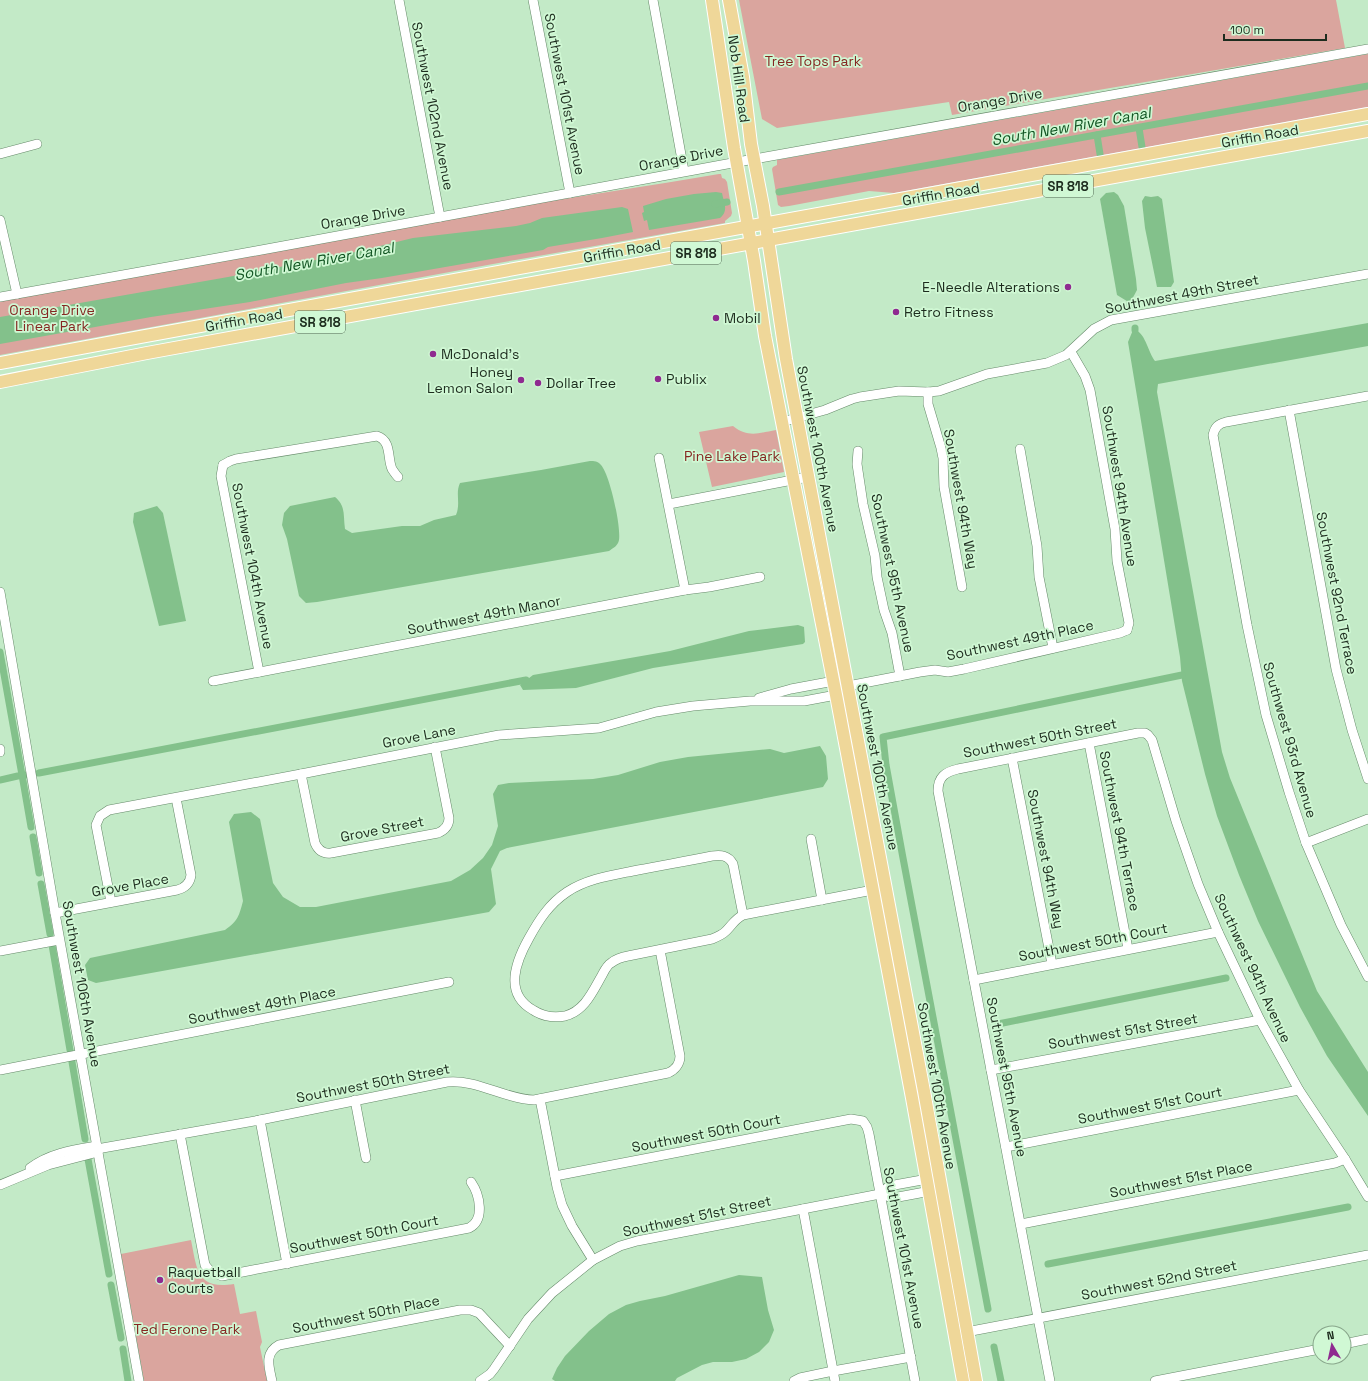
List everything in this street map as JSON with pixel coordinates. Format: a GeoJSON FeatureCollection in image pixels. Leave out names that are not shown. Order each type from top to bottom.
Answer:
{"type":"FeatureCollection","features":[{"type":"Feature","properties":{"kind":"main road","name":"Nob Hill Road"},"geometry":{"type":"LineString","coordinates":[[712,0],[736,162]]}},
{"type":"Feature","properties":{"kind":"main road","name":"Nob Hill Road"},"geometry":{"type":"LineString","coordinates":[[729,0],[743,77],[754,159]]}},
{"type":"Feature","properties":{"kind":"main road","name":"Griffin Road"},"geometry":{"type":"LineString","coordinates":[[0,363],[1368,114]]}},
{"type":"Feature","properties":{"kind":"main road"},"geometry":{"type":"LineString","coordinates":[[1186,164],[1201,157],[1280,140],[1287,129]]}},
{"type":"Feature","properties":{"kind":"main road","name":"Griffin Road"},"geometry":{"type":"LineString","coordinates":[[0,382],[393,308],[1368,131]]}},
{"type":"Feature","properties":{"kind":"main road"},"geometry":{"type":"LineString","coordinates":[[1050,189],[1061,178],[1141,163],[1163,151]]}},
{"type":"Feature","properties":{"kind":"main road","name":"Southwest 100th Avenue"},"geometry":{"type":"LineString","coordinates":[[754,159],[797,418],[940,1183],[960,1333],[963,1381]]}},
{"type":"Feature","properties":{"kind":"main road","name":"Southwest 100th Avenue"},"geometry":{"type":"LineString","coordinates":[[736,162],[748,226],[765,336],[834,681],[928,1185],[960,1333],[976,1381]]}},
{"type":"Feature","properties":{"kind":"main road"},"geometry":{"type":"LineString","coordinates":[[393,308],[393,304],[397,299],[424,286]]}},
{"type":"Feature","properties":{"kind":"main road"},"geometry":{"type":"LineString","coordinates":[[336,319],[352,306],[356,298]]}},
{"type":"Feature","properties":{"kind":"street","name":"Southwest 102nd Avenue"},"geometry":{"type":"LineString","coordinates":[[398,0],[440,217]]}},
{"type":"Feature","properties":{"kind":"street","name":"Southwest 101st Avenue"},"geometry":{"type":"LineString","coordinates":[[533,0],[570,193]]}},
{"type":"Feature","properties":{"kind":"street"},"geometry":{"type":"LineString","coordinates":[[653,0],[684,172]]}},
{"type":"Feature","properties":{"kind":"street","name":"Orange Drive"},"geometry":{"type":"LineString","coordinates":[[0,297],[736,162],[1368,49]]}},
{"type":"Feature","properties":{"kind":"street"},"geometry":{"type":"LineString","coordinates":[[0,154],[37,144]]}},
{"type":"Feature","properties":{"kind":"street"},"geometry":{"type":"LineString","coordinates":[[0,220],[17,294]]}},
{"type":"Feature","properties":{"kind":"street","name":"Southwest 49th Street"},"geometry":{"type":"LineString","coordinates":[[782,422],[825,410],[845,401],[860,397],[899,391],[928,392],[943,390],[987,374],[1047,363],[1071,352],[1077,344],[1094,329],[1111,320],[1368,274]]}},
{"type":"Feature","properties":{"kind":"street","name":"Southwest 94th Avenue"},"geometry":{"type":"LineString","coordinates":[[1071,352],[1085,376],[1090,390],[1115,529],[1118,561],[1131,631]]}},
{"type":"Feature","properties":{"kind":"street","name":"Southwest 94th Way"},"geometry":{"type":"LineString","coordinates":[[928,392],[928,404],[942,453],[944,487],[962,587]]}},
{"type":"Feature","properties":{"kind":"street"},"geometry":{"type":"LineString","coordinates":[[1290,410],[1368,396]]}},
{"type":"Feature","properties":{"kind":"street","name":"Southwest 93rd Avenue"},"geometry":{"type":"LineString","coordinates":[[1290,410],[1221,423],[1216,428],[1213,435],[1258,680],[1277,755],[1306,843],[1341,925],[1368,977]]}},
{"type":"Feature","properties":{"kind":"street","name":"Southwest 92nd Terrace"},"geometry":{"type":"LineString","coordinates":[[1290,410],[1336,669],[1352,730],[1368,779]]}},
{"type":"Feature","properties":{"kind":"street","name":"Southwest 104th Avenue"},"geometry":{"type":"LineString","coordinates":[[259,672],[221,476],[221,464],[236,459],[368,436],[377,436],[384,439],[392,469],[398,478]]}},
{"type":"Feature","properties":{"kind":"street"},"geometry":{"type":"LineString","coordinates":[[1020,449],[1037,546],[1039,577],[1053,648]]}},
{"type":"Feature","properties":{"kind":"street","name":"Southwest 95th Avenue"},"geometry":{"type":"LineString","coordinates":[[858,451],[857,464],[866,519],[875,556],[877,577],[884,610],[892,633],[900,676]]}},
{"type":"Feature","properties":{"kind":"street"},"geometry":{"type":"LineString","coordinates":[[659,458],[685,590]]}},
{"type":"Feature","properties":{"kind":"street"},"geometry":{"type":"LineString","coordinates":[[669,504],[808,477]]}},
{"type":"Feature","properties":{"kind":"street","name":"Southwest 49th Manor"},"geometry":{"type":"LineString","coordinates":[[213,681],[685,590],[760,577]]}},
{"type":"Feature","properties":{"kind":"street","name":"Southwest 106th Avenue"},"geometry":{"type":"LineString","coordinates":[[0,592],[55,913],[139,1381]]}},
{"type":"Feature","properties":{"kind":"street","name":"Southwest 49th Place"},"geometry":{"type":"LineString","coordinates":[[848,686],[928,670],[955,671],[1131,631]]}},
{"type":"Feature","properties":{"kind":"street"},"geometry":{"type":"LineString","coordinates":[[834,681],[848,686]]}},
{"type":"Feature","properties":{"kind":"street","name":"Grove Lane"},"geometry":{"type":"LineString","coordinates":[[750,701],[796,688],[834,681]]}},
{"type":"Feature","properties":{"kind":"street","name":"Grove Lane"},"geometry":{"type":"LineString","coordinates":[[111,902],[97,828],[98,818],[109,810],[499,735],[599,728],[674,708],[727,702],[804,701],[836,695],[848,686]]}},
{"type":"Feature","properties":{"kind":"street","name":"Southwest 50th Street"},"geometry":{"type":"LineString","coordinates":[[941,778],[946,773],[952,771],[1012,758],[1138,733],[1145,733],[1148,735]]}},
{"type":"Feature","properties":{"kind":"street","name":"Southwest 94th Avenue"},"geometry":{"type":"LineString","coordinates":[[1148,735],[1154,744],[1185,846],[1218,932],[1260,1020],[1298,1090],[1345,1158],[1368,1197]]}},
{"type":"Feature","properties":{"kind":"street","name":"Southwest 94th Terrace"},"geometry":{"type":"LineString","coordinates":[[1089,743],[1128,949]]}},
{"type":"Feature","properties":{"kind":"street","name":"Grove Street"},"geometry":{"type":"LineString","coordinates":[[301,774],[314,843],[320,851],[331,853],[438,833],[447,825],[449,821],[449,814],[435,747]]}},
{"type":"Feature","properties":{"kind":"street","name":"Southwest 94th Way"},"geometry":{"type":"LineString","coordinates":[[1012,758],[1052,964]]}},
{"type":"Feature","properties":{"kind":"street","name":"Southwest 95th Avenue"},"geometry":{"type":"LineString","coordinates":[[941,778],[938,791],[1050,1381]]}},
{"type":"Feature","properties":{"kind":"street","name":"Grove Place"},"geometry":{"type":"LineString","coordinates":[[55,913],[172,891],[186,886],[191,875],[176,798]]}},
{"type":"Feature","properties":{"kind":"street"},"geometry":{"type":"LineString","coordinates":[[1306,843],[1368,819]]}},
{"type":"Feature","properties":{"kind":"street"},"geometry":{"type":"LineString","coordinates":[[811,839],[822,900]]}},
{"type":"Feature","properties":{"kind":"street"},"geometry":{"type":"LineString","coordinates":[[743,915],[734,868],[730,860],[724,856],[712,856],[605,877],[582,884],[559,898],[544,912],[539,919],[519,956],[515,971],[516,988],[520,997],[528,1008],[543,1015],[565,1016],[573,1013],[586,1002],[606,968],[618,959],[720,936],[743,915],[885,888]]}},
{"type":"Feature","properties":{"kind":"street","name":"Southwest 50th Court"},"geometry":{"type":"LineString","coordinates":[[974,980],[1218,932]]}},
{"type":"Feature","properties":{"kind":"street"},"geometry":{"type":"LineString","coordinates":[[0,951],[60,940]]}},
{"type":"Feature","properties":{"kind":"street","name":"Southwest 50th Street"},"geometry":{"type":"LineString","coordinates":[[0,1185],[22,1176],[34,1165],[56,1154],[97,1149],[260,1120],[432,1085],[458,1081],[470,1083],[521,1099],[540,1099],[662,1074],[674,1069],[680,1060],[660,950]]}},
{"type":"Feature","properties":{"kind":"street","name":"Southwest 49th Place"},"geometry":{"type":"LineString","coordinates":[[80,1054],[449,982]]}},
{"type":"Feature","properties":{"kind":"street","name":"Southwest 51st Street"},"geometry":{"type":"LineString","coordinates":[[991,1070],[1260,1020]]}},
{"type":"Feature","properties":{"kind":"street"},"geometry":{"type":"LineString","coordinates":[[0,1070],[80,1054]]}},
{"type":"Feature","properties":{"kind":"street","name":"Southwest 51st Court"},"geometry":{"type":"LineString","coordinates":[[1006,1147],[1298,1090]]}},
{"type":"Feature","properties":{"kind":"street"},"geometry":{"type":"LineString","coordinates":[[540,1099],[561,1200],[567,1216],[593,1260]]}},
{"type":"Feature","properties":{"kind":"street"},"geometry":{"type":"LineString","coordinates":[[355,1100],[366,1158]]}},
{"type":"Feature","properties":{"kind":"street","name":"Southwest 50th Court"},"geometry":{"type":"LineString","coordinates":[[555,1176],[851,1119],[863,1121]]}},
{"type":"Feature","properties":{"kind":"street"},"geometry":{"type":"LineString","coordinates":[[260,1120],[287,1264]]}},
{"type":"Feature","properties":{"kind":"street","name":"Southwest 101st Avenue"},"geometry":{"type":"LineString","coordinates":[[863,1121],[869,1134],[915,1381]]}},
{"type":"Feature","properties":{"kind":"street","name":"Southwest 50th Court"},"geometry":{"type":"LineString","coordinates":[[180,1134],[204,1261],[207,1268],[213,1273],[222,1276],[469,1228],[476,1222],[480,1215],[476,1191],[471,1182]]}},
{"type":"Feature","properties":{"kind":"street","name":"Southwest 51st Place"},"geometry":{"type":"LineString","coordinates":[[1021,1224],[1335,1163],[1345,1158]]}},
{"type":"Feature","properties":{"kind":"street","name":"Southwest 51st Street"},"geometry":{"type":"LineString","coordinates":[[480,1381],[493,1377],[528,1318],[552,1293],[593,1260],[620,1246],[637,1241],[880,1194],[889,1186],[928,1185],[940,1183]]}},
{"type":"Feature","properties":{"kind":"street"},"geometry":{"type":"LineString","coordinates":[[804,1209],[835,1381]]}},
{"type":"Feature","properties":{"kind":"street","name":"Southwest 52nd Street"},"geometry":{"type":"LineString","coordinates":[[960,1333],[1368,1256]]}},
{"type":"Feature","properties":{"kind":"street","name":"Southwest 50th Place"},"geometry":{"type":"LineString","coordinates":[[272,1381],[268,1360],[270,1353],[279,1345],[460,1310],[471,1310],[479,1313],[510,1346]]}},
{"type":"Feature","properties":{"kind":"street"},"geometry":{"type":"LineString","coordinates":[[1352,1342],[1368,1339]]}},
{"type":"Feature","properties":{"kind":"street"},"geometry":{"type":"LineString","coordinates":[[1155,1381],[1312,1351]]}},
{"type":"Feature","properties":{"kind":"street"},"geometry":{"type":"LineString","coordinates":[[794,1381],[800,1378],[833,1371],[911,1357]]}},
{"type":"Feature","properties":{"kind":"green space","name":"Tree Tops Park"},"geometry":{"type":"Polygon","coordinates":[[[739,0],[1336,0],[1345,48],[952,115],[949,102],[777,128],[762,119],[739,0]]]}},
{"type":"Feature","properties":{"kind":"green space"},"geometry":{"type":"Polygon","coordinates":[[[1368,54],[1368,107],[894,193],[869,191],[789,206],[781,207],[778,205],[772,169],[777,165],[777,160],[1368,54]]]}},
{"type":"Feature","properties":{"kind":"green space","name":"Orange Drive Linear Park"},"geometry":{"type":"Polygon","coordinates":[[[721,174],[722,178],[727,182],[732,213],[725,223],[493,264],[0,355],[0,300],[510,208],[721,174]]]}},
{"type":"Feature","properties":{"kind":"green space","name":"Pine Lake Park"},"geometry":{"type":"Polygon","coordinates":[[[733,426],[738,430],[754,434],[776,430],[784,472],[712,487],[699,432],[733,426]]]}},
{"type":"Feature","properties":{"kind":"green space","name":"Ted Ferone Park"},"geometry":{"type":"Polygon","coordinates":[[[191,1240],[197,1269],[201,1276],[206,1281],[213,1284],[234,1284],[240,1314],[256,1311],[262,1342],[260,1347],[267,1381],[144,1381],[121,1254],[191,1240]]]}},
{"type":"Feature","properties":{"kind":"water"},"geometry":{"type":"Polygon","coordinates":[[[716,192],[722,193],[725,207],[724,213],[720,218],[649,230],[647,220],[644,221],[642,213],[644,212],[643,206],[666,199],[716,192]]]}},
{"type":"Feature","properties":{"kind":"water"},"geometry":{"type":"Polygon","coordinates":[[[1114,192],[1118,195],[1124,206],[1136,279],[1137,290],[1130,303],[1117,295],[1100,199],[1106,193],[1114,192]]]}},
{"type":"Feature","properties":{"kind":"water"},"geometry":{"type":"Polygon","coordinates":[[[1145,196],[1158,196],[1162,199],[1174,282],[1171,287],[1157,287],[1145,228],[1142,201],[1145,196]]]}},
{"type":"Feature","properties":{"kind":"water"},"geometry":{"type":"Polygon","coordinates":[[[622,207],[628,209],[633,232],[548,247],[543,250],[346,283],[250,302],[151,317],[0,344],[0,317],[228,277],[351,253],[413,238],[516,226],[530,223],[542,218],[622,207]]]}},
{"type":"Feature","properties":{"kind":"water"},"geometry":{"type":"Polygon","coordinates":[[[1368,323],[1368,346],[1158,384],[1157,392],[1222,752],[1230,778],[1317,991],[1368,1072],[1368,1116],[1327,1056],[1300,1007],[1258,921],[1217,816],[1182,681],[1180,657],[1128,342],[1133,330],[1139,332],[1145,340],[1155,361],[1368,323]]]}},
{"type":"Feature","properties":{"kind":"water"},"geometry":{"type":"Polygon","coordinates":[[[594,461],[601,465],[608,479],[614,501],[619,540],[609,551],[317,602],[306,603],[299,596],[287,539],[282,525],[284,513],[290,506],[335,497],[339,500],[342,507],[345,529],[352,533],[402,526],[420,526],[434,520],[456,515],[460,483],[594,461]]]}},
{"type":"Feature","properties":{"kind":"water"},"geometry":{"type":"Polygon","coordinates":[[[157,506],[163,513],[186,621],[159,626],[133,522],[134,513],[157,506]]]}},
{"type":"Feature","properties":{"kind":"water"},"geometry":{"type":"Polygon","coordinates":[[[798,625],[804,627],[805,642],[803,644],[653,668],[576,688],[523,690],[520,685],[533,675],[670,651],[749,631],[798,625]]]}},
{"type":"Feature","properties":{"kind":"water"},"geometry":{"type":"Polygon","coordinates":[[[820,746],[826,756],[828,779],[823,787],[507,848],[500,851],[491,869],[496,904],[489,912],[96,983],[88,980],[85,965],[90,958],[225,930],[233,924],[239,914],[243,901],[229,822],[234,814],[251,812],[260,819],[273,883],[283,897],[300,907],[316,907],[451,881],[470,870],[483,858],[492,845],[498,826],[493,794],[498,785],[509,783],[593,779],[618,775],[660,762],[688,757],[770,749],[784,753],[820,746]]]}},
{"type":"Feature","properties":{"kind":"water"},"geometry":{"type":"Polygon","coordinates":[[[739,1275],[762,1277],[768,1310],[774,1330],[769,1342],[759,1352],[746,1359],[732,1362],[713,1362],[702,1365],[677,1378],[675,1381],[555,1381],[552,1379],[565,1356],[589,1331],[609,1314],[626,1305],[665,1296],[739,1275]]]}},
{"type":"Feature","properties":{"kind":"waterway","name":"South New River Canal"},"geometry":{"type":"LineString","coordinates":[[779,192],[1368,86]]}},
{"type":"Feature","properties":{"kind":"waterway"},"geometry":{"type":"LineString","coordinates":[[1139,128],[1142,147]]}},
{"type":"Feature","properties":{"kind":"waterway"},"geometry":{"type":"LineString","coordinates":[[1097,135],[1100,154]]}},
{"type":"Feature","properties":{"kind":"waterway","name":"South New River Canal"},"geometry":{"type":"LineString","coordinates":[[715,204],[727,202]]}},
{"type":"Feature","properties":{"kind":"waterway"},"geometry":{"type":"LineString","coordinates":[[0,652],[22,775],[0,780]]}},
{"type":"Feature","properties":{"kind":"waterway"},"geometry":{"type":"LineString","coordinates":[[988,1309],[903,858],[886,765],[883,737],[1182,675]]}},
{"type":"Feature","properties":{"kind":"waterway"},"geometry":{"type":"LineString","coordinates":[[39,773],[526,680]]}},
{"type":"Feature","properties":{"kind":"waterway"},"geometry":{"type":"LineString","coordinates":[[26,775],[22,775],[31,827]]}},
{"type":"Feature","properties":{"kind":"waterway"},"geometry":{"type":"LineString","coordinates":[[33,837],[39,873]]}},
{"type":"Feature","properties":{"kind":"waterway"},"geometry":{"type":"LineString","coordinates":[[41,884],[50,934]]}},
{"type":"Feature","properties":{"kind":"waterway"},"geometry":{"type":"LineString","coordinates":[[52,945],[70,1050]]}},
{"type":"Feature","properties":{"kind":"waterway"},"geometry":{"type":"LineString","coordinates":[[998,1024],[1226,978]]}},
{"type":"Feature","properties":{"kind":"waterway"},"geometry":{"type":"LineString","coordinates":[[72,1062],[85,1139]]}},
{"type":"Feature","properties":{"kind":"waterway"},"geometry":{"type":"LineString","coordinates":[[88,1159],[109,1274]]}},
{"type":"Feature","properties":{"kind":"waterway"},"geometry":{"type":"LineString","coordinates":[[1048,1264],[1348,1207]]}},
{"type":"Feature","properties":{"kind":"waterway"},"geometry":{"type":"LineString","coordinates":[[111,1285],[121,1338]]}},
{"type":"Feature","properties":{"kind":"waterway"},"geometry":{"type":"LineString","coordinates":[[994,1347],[1001,1381]]}},
{"type":"Feature","properties":{"kind":"waterway"},"geometry":{"type":"LineString","coordinates":[[123,1349],[128,1381]]}},
{"type":"Feature","properties":{"kind":"place","name":"E-Needle Alterations"},"geometry":{"type":"Point","coordinates":[1068,287]}},
{"type":"Feature","properties":{"kind":"place","name":"Retro Fitness"},"geometry":{"type":"Point","coordinates":[896,312]}},
{"type":"Feature","properties":{"kind":"place","name":"Mobil"},"geometry":{"type":"Point","coordinates":[716,318]}},
{"type":"Feature","properties":{"kind":"place","name":"McDonald's"},"geometry":{"type":"Point","coordinates":[433,354]}},
{"type":"Feature","properties":{"kind":"place","name":"Publix"},"geometry":{"type":"Point","coordinates":[658,379]}},
{"type":"Feature","properties":{"kind":"place","name":"Honey Lemon Salon"},"geometry":{"type":"Point","coordinates":[521,380]}},
{"type":"Feature","properties":{"kind":"place","name":"Dollar Tree"},"geometry":{"type":"Point","coordinates":[538,383]}},
{"type":"Feature","properties":{"kind":"place","name":"Raquetball Courts"},"geometry":{"type":"Point","coordinates":[160,1280]}}]}
